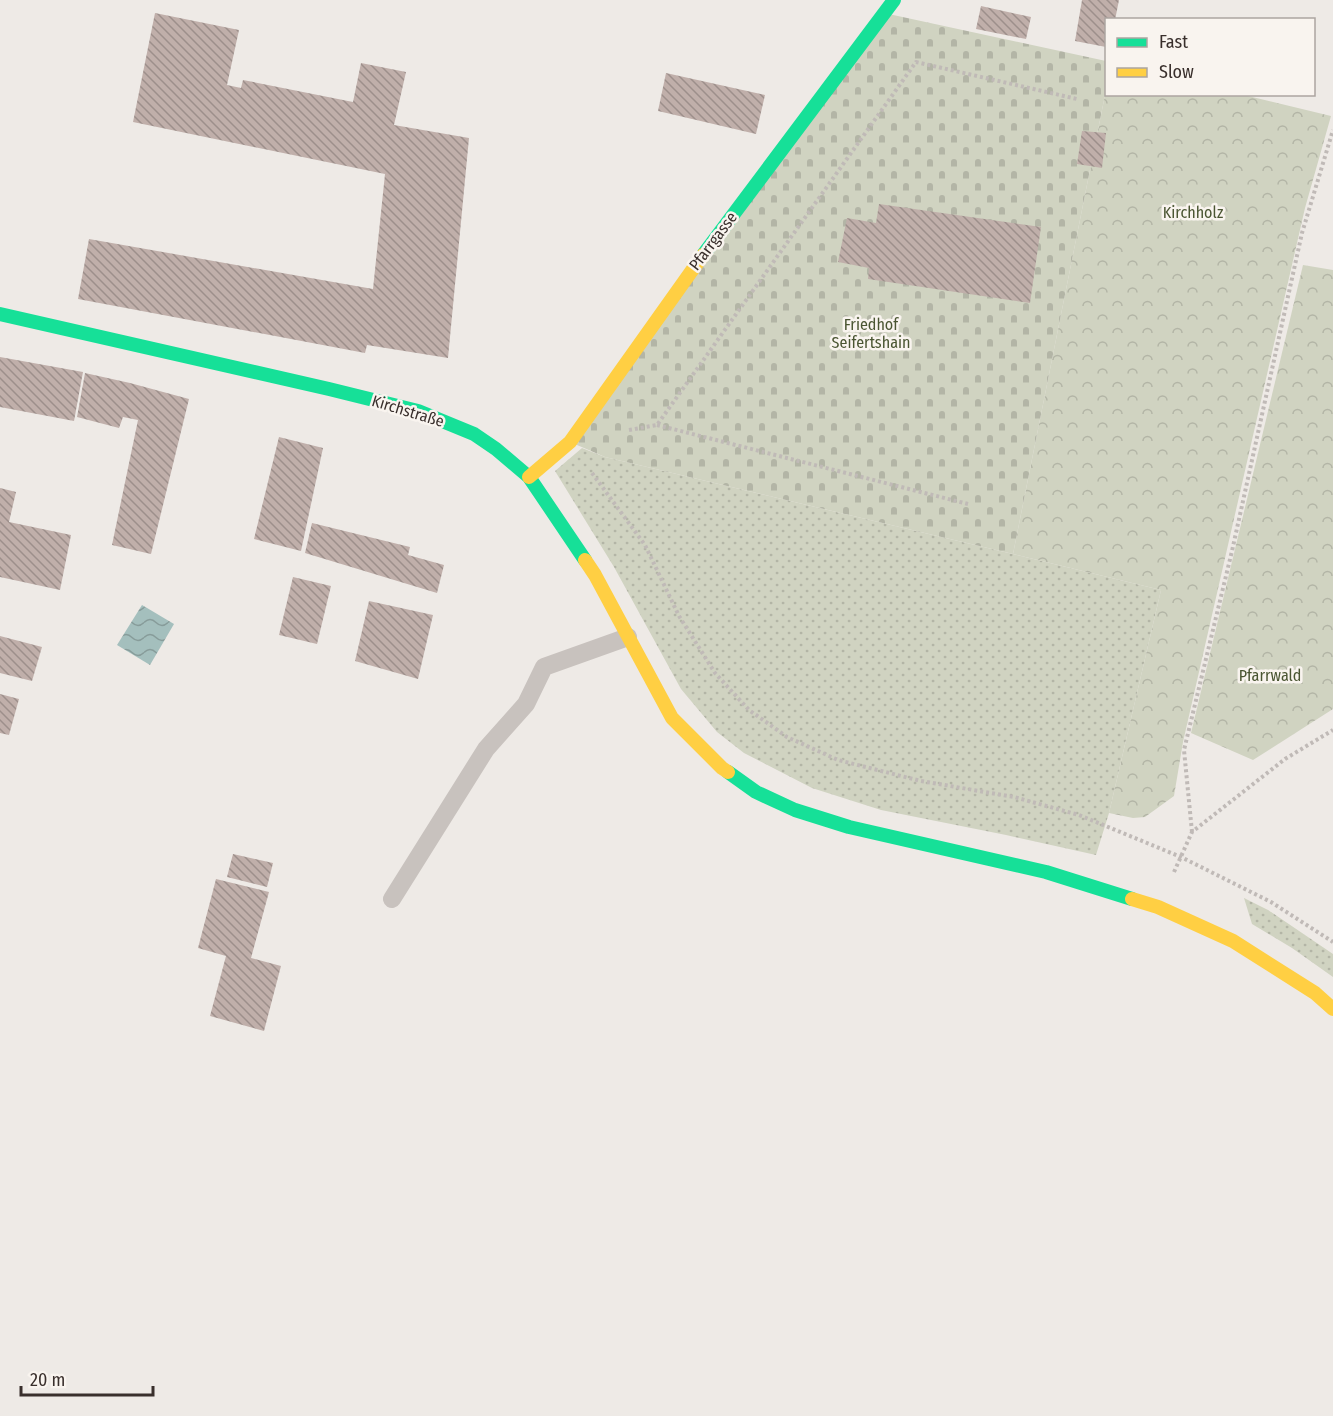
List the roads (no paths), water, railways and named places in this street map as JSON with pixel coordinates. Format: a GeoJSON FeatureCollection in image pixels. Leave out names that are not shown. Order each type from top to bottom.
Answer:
{"type":"FeatureCollection","features":[{"type":"Feature","properties":{"kind":"street","name":"Pfarrgasse"},"geometry":{"type":"LineString","coordinates":[[529,477],[570,442],[690,272],[894,0]]}},
{"type":"Feature","properties":{"kind":"street","name":"Kirchstraße"},"geometry":{"type":"LineString","coordinates":[[0,314],[418,411],[474,434],[529,477],[595,575],[672,718],[722,768],[756,792],[795,810],[849,827],[1047,872],[1158,907],[1233,941],[1315,993],[1333,1009]]}},
{"type":"Feature","properties":{"kind":"lane"},"geometry":{"type":"LineString","coordinates":[[392,899],[486,748],[526,704],[544,667],[627,637]]}},
{"type":"Feature","properties":{"kind":"water"},"geometry":{"type":"Polygon","coordinates":[[[142,605],[174,624],[150,665],[117,645],[142,605]]]}},
{"type":"Feature","properties":{"kind":"park label","name":"Kirchholz"},"geometry":{"type":"Point","coordinates":[1193,212]}},
{"type":"Feature","properties":{"kind":"park label","name":"Friedhof Seifertshain"},"geometry":{"type":"Point","coordinates":[871,333]}},
{"type":"Feature","properties":{"kind":"park label","name":"Pfarrwald"},"geometry":{"type":"Point","coordinates":[1270,675]}}]}
